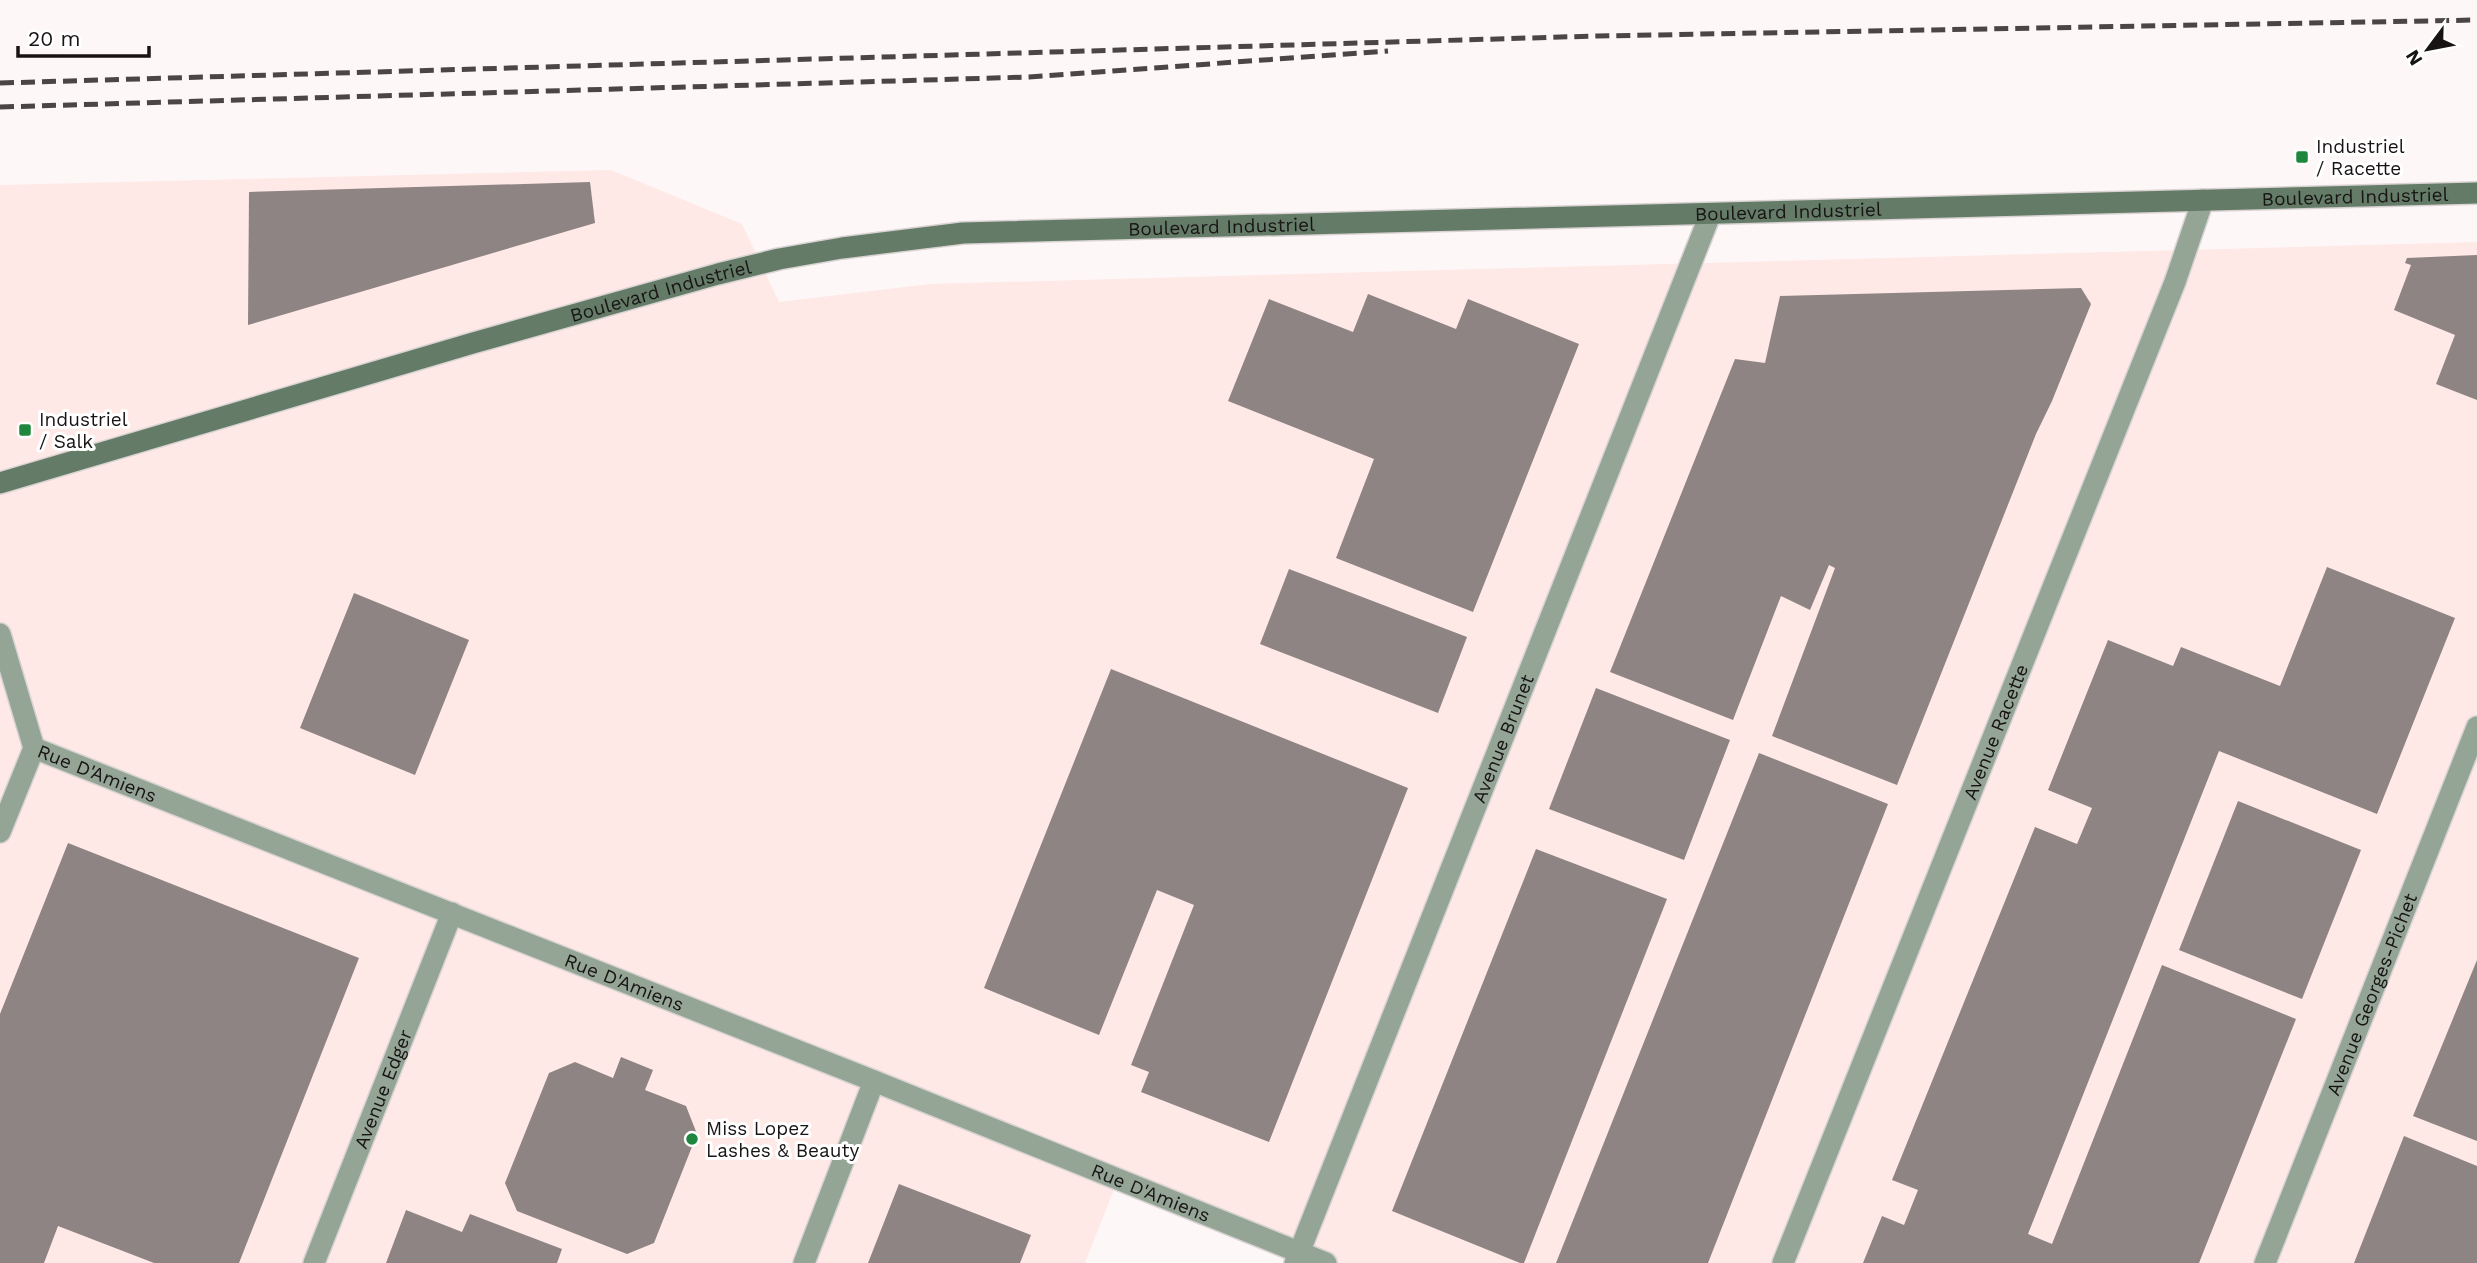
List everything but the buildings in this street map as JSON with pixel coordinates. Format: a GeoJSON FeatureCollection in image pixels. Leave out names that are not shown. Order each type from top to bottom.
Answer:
{"type":"FeatureCollection","features":[{"type":"Feature","properties":{"kind":"street","name":"Boulevard Industriel"},"geometry":{"type":"LineString","coordinates":[[0,483],[692,281],[779,259],[963,233],[2477,193]]}},
{"type":"Feature","properties":{"kind":"street","name":"Avenue Racette"},"geometry":{"type":"LineString","coordinates":[[1783,1263],[2175,282],[2203,200]]}},
{"type":"Feature","properties":{"kind":"street","name":"Avenue Brunet"},"geometry":{"type":"LineString","coordinates":[[1297,1258],[1710,215]]}},
{"type":"Feature","properties":{"kind":"street","name":"Rue D'Amiens"},"geometry":{"type":"LineString","coordinates":[[0,634],[34,748],[874,1081],[1297,1258],[1326,1263]]}},
{"type":"Feature","properties":{"kind":"street","name":"Avenue Georges-Pichet"},"geometry":{"type":"LineString","coordinates":[[2265,1263],[2477,727]]}},
{"type":"Feature","properties":{"kind":"street"},"geometry":{"type":"LineString","coordinates":[[0,832],[34,748]]}},
{"type":"Feature","properties":{"kind":"street","name":"Avenue Edger"},"geometry":{"type":"LineString","coordinates":[[314,1263],[452,913]]}},
{"type":"Feature","properties":{"kind":"street"},"geometry":{"type":"LineString","coordinates":[[804,1263],[874,1081]]}},
{"type":"Feature","properties":{"kind":"shaded area"},"geometry":{"type":"Polygon","coordinates":[[[611,170],[742,224],[779,302],[930,284],[2477,242],[2477,1263],[1326,1263],[1118,1179],[1085,1263],[0,1263],[0,185],[611,170]]]}},
{"type":"Feature","properties":{"kind":"railway"},"geometry":{"type":"LineString","coordinates":[[0,83],[1597,36],[2477,20]]}},
{"type":"Feature","properties":{"kind":"railway"},"geometry":{"type":"LineString","coordinates":[[0,107],[1029,77],[1388,51]]}},
{"type":"Feature","properties":{"kind":"place","name":"Industriel / Racette"},"geometry":{"type":"Point","coordinates":[2302,157]}},
{"type":"Feature","properties":{"kind":"place","name":"Industriel / Salk"},"geometry":{"type":"Point","coordinates":[25,430]}},
{"type":"Feature","properties":{"kind":"place","name":"Miss Lopez Lashes & Beauty"},"geometry":{"type":"Point","coordinates":[692,1139]}}]}
